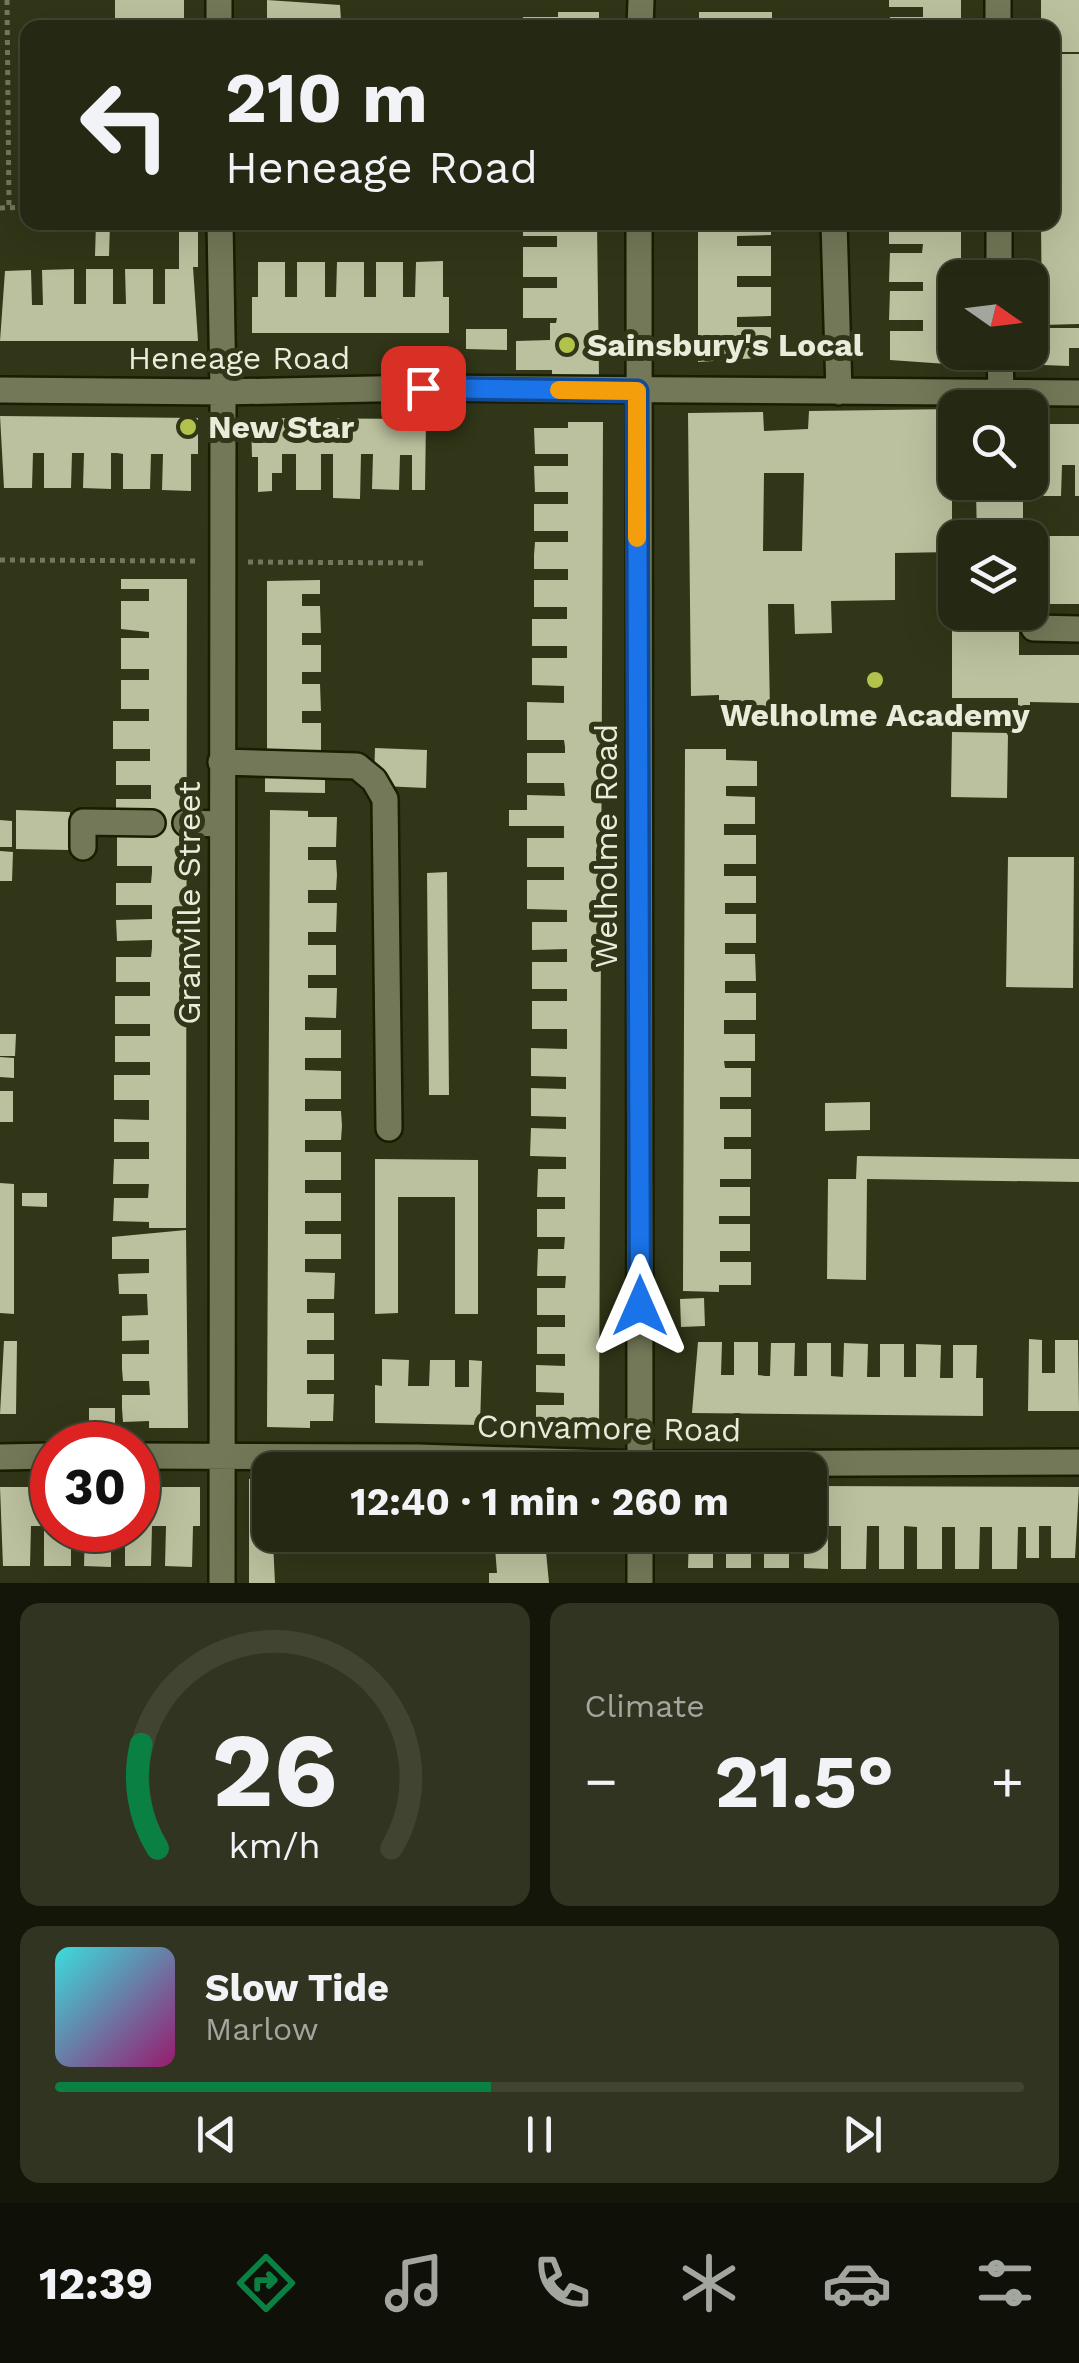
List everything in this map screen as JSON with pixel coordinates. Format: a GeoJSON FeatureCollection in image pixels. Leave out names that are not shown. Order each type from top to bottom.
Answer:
{"type":"FeatureCollection","features":[{"type":"Feature","properties":{"kind":"street","name":"Granville Street"},"geometry":{"type":"LineString","coordinates":[[220,230],[222,1583]]}},
{"type":"Feature","properties":{"kind":"street","name":"Welholme Road"},"geometry":{"type":"LineString","coordinates":[[638,230],[640,1452]]}},
{"type":"Feature","properties":{"kind":"street"},"geometry":{"type":"LineString","coordinates":[[834,230],[839,392]]}},
{"type":"Feature","properties":{"kind":"street"},"geometry":{"type":"LineString","coordinates":[[999,230],[999,260]]}},
{"type":"Feature","properties":{"kind":"street","name":"Heneage Road"},"geometry":{"type":"LineString","coordinates":[[0,390],[223,392],[423,388],[938,393]]}},
{"type":"Feature","properties":{"kind":"street","name":"Heneage Road"},"geometry":{"type":"LineString","coordinates":[[1048,393],[1079,393]]}},
{"type":"Feature","properties":{"kind":"street"},"geometry":{"type":"LineString","coordinates":[[1048,628],[1079,629]]}},
{"type":"Feature","properties":{"kind":"street"},"geometry":{"type":"LineString","coordinates":[[222,762],[357,766],[374,780],[385,798],[388,1128]]}},
{"type":"Feature","properties":{"kind":"street"},"geometry":{"type":"LineString","coordinates":[[83,848],[83,822],[152,823]]}},
{"type":"Feature","properties":{"kind":"street"},"geometry":{"type":"LineString","coordinates":[[186,823],[222,824]]}},
{"type":"Feature","properties":{"kind":"street"},"geometry":{"type":"LineString","coordinates":[[0,1457],[30,1456]]}},
{"type":"Feature","properties":{"kind":"street","name":"Convamore Road"},"geometry":{"type":"LineString","coordinates":[[160,1456],[252,1456]]}},
{"type":"Feature","properties":{"kind":"street","name":"Convamore Road"},"geometry":{"type":"LineString","coordinates":[[827,1465],[1079,1462]]}},
{"type":"Feature","properties":{"kind":"street"},"geometry":{"type":"LineString","coordinates":[[640,1552],[640,1583]]}},
{"type":"Feature","properties":{"kind":"path"},"geometry":{"type":"LineString","coordinates":[[6,0],[9,208]]}},
{"type":"Feature","properties":{"kind":"path"},"geometry":{"type":"LineString","coordinates":[[0,208],[20,208]]}},
{"type":"Feature","properties":{"kind":"path"},"geometry":{"type":"LineString","coordinates":[[0,560],[427,563]]}},
{"type":"Feature","properties":{"kind":"building"},"geometry":{"type":"Polygon","coordinates":[[[115,0],[184,0],[184,20],[115,20],[115,0]]]}},
{"type":"Feature","properties":{"kind":"building"},"geometry":{"type":"Polygon","coordinates":[[[267,0],[340,5],[341,20],[267,20],[267,0]]]}},
{"type":"Feature","properties":{"kind":"building"},"geometry":{"type":"Polygon","coordinates":[[[889,0],[961,0],[961,20],[890,20],[923,17],[923,7],[889,7],[889,0]]]}},
{"type":"Feature","properties":{"kind":"building"},"geometry":{"type":"Polygon","coordinates":[[[1041,0],[1079,0],[1079,52],[1060,52],[1060,20],[1041,20],[1041,0]]]}},
{"type":"Feature","properties":{"kind":"building"},"geometry":{"type":"Polygon","coordinates":[[[558,12],[599,12],[599,20],[523,20],[558,17],[558,12]]]}},
{"type":"Feature","properties":{"kind":"building"},"geometry":{"type":"Polygon","coordinates":[[[699,12],[772,12],[772,20],[699,20],[699,12]]]}},
{"type":"Feature","properties":{"kind":"building"},"geometry":{"type":"Polygon","coordinates":[[[1060,54],[1079,54],[1079,324],[1048,325],[1048,260],[1041,260],[1041,230],[1060,230],[1060,54]]]}},
{"type":"Feature","properties":{"kind":"building"},"geometry":{"type":"Polygon","coordinates":[[[96,230],[110,230],[109,256],[95,256],[96,230]]]}},
{"type":"Feature","properties":{"kind":"building"},"geometry":{"type":"Polygon","coordinates":[[[179,230],[198,230],[198,267],[193,267],[198,341],[0,341],[5,271],[31,270],[32,305],[43,305],[42,270],[74,269],[74,304],[86,304],[86,269],[113,269],[113,304],[126,304],[125,269],[153,269],[153,304],[165,304],[165,269],[179,269],[179,230]]]}},
{"type":"Feature","properties":{"kind":"building"},"geometry":{"type":"Polygon","coordinates":[[[523,230],[597,230],[599,379],[552,379],[552,370],[516,370],[516,341],[550,340],[550,323],[556,323],[557,318],[523,318],[523,288],[557,288],[557,277],[523,277],[523,247],[557,247],[557,236],[523,236],[523,230]]]}},
{"type":"Feature","properties":{"kind":"building"},"geometry":{"type":"Polygon","coordinates":[[[698,230],[771,230],[771,235],[737,236],[737,246],[771,246],[771,276],[737,276],[737,287],[771,287],[771,316],[737,317],[737,327],[771,327],[771,357],[698,362],[698,230]]]}},
{"type":"Feature","properties":{"kind":"building"},"geometry":{"type":"Polygon","coordinates":[[[889,230],[961,230],[961,260],[938,260],[938,363],[890,360],[890,331],[923,331],[923,320],[889,320],[890,291],[923,291],[923,282],[889,282],[890,253],[922,253],[923,244],[889,244],[889,230]]]}},
{"type":"Feature","properties":{"kind":"building"},"geometry":{"type":"Polygon","coordinates":[[[443,261],[449,333],[252,333],[252,297],[258,297],[258,262],[285,262],[285,297],[297,297],[297,262],[325,262],[325,297],[336,297],[337,262],[364,262],[364,297],[376,297],[376,262],[403,262],[403,297],[415,297],[416,262],[443,261]]]}},
{"type":"Feature","properties":{"kind":"building"},"geometry":{"type":"Polygon","coordinates":[[[1048,328],[1079,328],[1079,348],[1069,348],[1069,366],[1048,365],[1048,328]]]}},
{"type":"Feature","properties":{"kind":"building"},"geometry":{"type":"Polygon","coordinates":[[[466,329],[507,329],[507,350],[466,349],[466,329]]]}},
{"type":"Feature","properties":{"kind":"building"},"geometry":{"type":"Polygon","coordinates":[[[938,409],[938,500],[952,500],[952,520],[938,520],[938,552],[895,553],[895,600],[831,601],[832,633],[795,634],[794,604],[768,604],[770,711],[719,711],[719,695],[691,696],[688,413],[763,412],[764,431],[808,429],[809,411],[938,409]],[[764,473],[763,551],[802,551],[804,473],[764,473]]]}},
{"type":"Feature","properties":{"kind":"building"},"geometry":{"type":"Polygon","coordinates":[[[0,416],[198,418],[198,454],[191,454],[191,491],[162,490],[163,454],[151,454],[150,489],[123,489],[123,454],[117,453],[111,453],[111,489],[83,488],[84,453],[72,453],[71,488],[44,488],[44,453],[33,453],[32,488],[4,488],[0,416]]]}},
{"type":"Feature","properties":{"kind":"building"},"geometry":{"type":"Polygon","coordinates":[[[251,418],[426,419],[425,490],[412,490],[412,455],[400,455],[399,490],[372,489],[373,454],[361,454],[360,499],[333,498],[333,454],[321,454],[321,490],[296,490],[296,454],[282,454],[282,473],[272,473],[272,491],[258,492],[258,457],[252,457],[251,418]]]}},
{"type":"Feature","properties":{"kind":"building"},"geometry":{"type":"Polygon","coordinates":[[[568,422],[603,422],[599,1438],[564,1438],[564,1432],[536,1432],[536,1405],[564,1405],[564,1393],[536,1392],[536,1365],[565,1366],[565,1354],[537,1354],[537,1327],[565,1327],[565,1315],[537,1315],[537,1288],[565,1288],[566,1276],[537,1276],[538,1249],[564,1249],[565,1237],[537,1237],[537,1209],[565,1209],[565,1197],[537,1197],[538,1169],[566,1169],[566,1157],[530,1156],[531,1128],[566,1129],[566,1117],[531,1116],[531,1088],[566,1089],[566,1077],[531,1076],[531,1048],[567,1049],[567,1029],[532,1029],[532,1001],[567,1001],[567,989],[532,989],[532,962],[567,962],[567,949],[532,950],[532,922],[567,922],[567,910],[527,909],[527,880],[564,880],[564,867],[527,867],[527,838],[564,838],[564,826],[509,826],[509,810],[527,810],[527,795],[565,796],[564,783],[527,783],[527,753],[565,753],[565,747],[564,740],[527,740],[527,702],[564,703],[564,686],[532,685],[532,658],[567,658],[567,646],[532,646],[532,619],[567,619],[567,607],[534,607],[534,580],[568,580],[568,569],[534,569],[534,555],[535,542],[568,542],[568,531],[534,531],[534,504],[568,504],[568,492],[535,492],[534,466],[568,466],[568,454],[535,454],[534,428],[568,428],[568,422]]]}},
{"type":"Feature","properties":{"kind":"building"},"geometry":{"type":"Polygon","coordinates":[[[1048,424],[1079,424],[1079,496],[1075,496],[1075,465],[1062,465],[1061,496],[1048,496],[1048,424]]]}},
{"type":"Feature","properties":{"kind":"building"},"geometry":{"type":"Polygon","coordinates":[[[976,500],[1023,500],[1023,520],[977,520],[976,500]]]}},
{"type":"Feature","properties":{"kind":"building"},"geometry":{"type":"Polygon","coordinates":[[[1048,536],[1079,536],[1079,604],[1048,604],[1048,536]]]}},
{"type":"Feature","properties":{"kind":"building"},"geometry":{"type":"Polygon","coordinates":[[[121,579],[187,579],[186,1228],[149,1228],[149,1222],[113,1221],[114,1198],[148,1198],[149,1184],[113,1184],[114,1159],[149,1159],[149,1142],[114,1142],[114,1119],[149,1120],[149,1100],[114,1100],[114,1075],[150,1075],[150,1062],[115,1062],[115,1036],[150,1036],[150,1024],[115,1024],[115,996],[150,996],[150,982],[116,982],[116,957],[151,957],[152,948],[152,940],[117,941],[116,920],[152,919],[152,905],[116,905],[116,883],[151,883],[152,872],[152,866],[117,866],[117,837],[152,836],[152,812],[116,812],[116,799],[151,799],[151,785],[116,785],[116,761],[150,761],[150,749],[113,749],[113,721],[149,721],[149,709],[121,709],[121,680],[149,680],[149,669],[121,669],[121,638],[149,638],[149,632],[121,629],[121,601],[149,601],[149,589],[121,589],[121,579]]]}},
{"type":"Feature","properties":{"kind":"building"},"geometry":{"type":"Polygon","coordinates":[[[320,580],[320,594],[302,594],[302,606],[320,606],[321,633],[302,633],[302,645],[321,645],[321,672],[302,672],[302,684],[320,684],[321,711],[302,711],[302,723],[321,723],[321,750],[302,750],[302,756],[267,756],[267,581],[320,580]]]}},
{"type":"Feature","properties":{"kind":"building"},"geometry":{"type":"Polygon","coordinates":[[[952,630],[1019,630],[1019,655],[1079,655],[1079,703],[1030,702],[1030,718],[1018,718],[1018,698],[952,698],[952,630]]]}},
{"type":"Feature","properties":{"kind":"building"},"geometry":{"type":"Polygon","coordinates":[[[952,732],[1008,733],[1007,798],[951,797],[952,732]]]}},
{"type":"Feature","properties":{"kind":"building"},"geometry":{"type":"Polygon","coordinates":[[[375,748],[427,750],[426,788],[382,786],[374,780],[375,748]]]}},
{"type":"Feature","properties":{"kind":"building"},"geometry":{"type":"Polygon","coordinates":[[[685,749],[726,749],[726,760],[757,761],[757,786],[726,786],[726,796],[755,797],[755,824],[724,824],[724,835],[756,835],[756,864],[724,864],[724,876],[756,876],[756,903],[725,903],[725,914],[756,914],[756,943],[725,943],[725,954],[755,954],[756,981],[725,981],[725,993],[756,993],[756,1020],[724,1020],[724,1034],[755,1034],[755,1061],[724,1061],[725,1068],[751,1068],[751,1097],[720,1097],[720,1109],[751,1109],[751,1137],[724,1137],[724,1149],[751,1149],[751,1179],[720,1179],[720,1187],[750,1187],[750,1216],[719,1216],[719,1224],[750,1224],[750,1251],[720,1251],[720,1262],[751,1262],[751,1285],[719,1285],[719,1292],[683,1291],[685,749]]]}},
{"type":"Feature","properties":{"kind":"building"},"geometry":{"type":"Polygon","coordinates":[[[265,772],[325,773],[325,793],[265,792],[265,772]]]}},
{"type":"Feature","properties":{"kind":"building"},"geometry":{"type":"Polygon","coordinates":[[[16,810],[70,812],[69,850],[16,849],[16,810]]]}},
{"type":"Feature","properties":{"kind":"building"},"geometry":{"type":"Polygon","coordinates":[[[270,810],[308,811],[308,817],[337,817],[336,847],[308,847],[308,860],[336,860],[337,875],[336,890],[308,890],[308,903],[337,903],[336,932],[308,932],[308,945],[336,945],[336,975],[308,975],[308,988],[337,988],[336,1018],[305,1017],[305,1030],[341,1030],[341,1058],[305,1058],[305,1070],[341,1071],[341,1099],[305,1099],[305,1111],[341,1111],[342,1126],[341,1140],[305,1140],[305,1152],[341,1152],[341,1180],[305,1180],[305,1193],[341,1193],[341,1221],[305,1221],[305,1234],[341,1234],[341,1259],[305,1259],[305,1272],[335,1273],[334,1299],[307,1299],[307,1313],[334,1313],[334,1340],[307,1340],[307,1354],[334,1354],[334,1380],[307,1380],[307,1394],[334,1394],[333,1421],[310,1421],[310,1428],[267,1427],[270,810]]]}},
{"type":"Feature","properties":{"kind":"building"},"geometry":{"type":"Polygon","coordinates":[[[0,820],[12,821],[12,847],[0,847],[0,820]]]}},
{"type":"Feature","properties":{"kind":"building"},"geometry":{"type":"Polygon","coordinates":[[[0,851],[13,852],[12,881],[0,881],[0,851]]]}},
{"type":"Feature","properties":{"kind":"building"},"geometry":{"type":"Polygon","coordinates":[[[1008,857],[1074,857],[1073,988],[1006,987],[1008,857]]]}},
{"type":"Feature","properties":{"kind":"building"},"geometry":{"type":"Polygon","coordinates":[[[447,872],[449,1095],[429,1095],[427,873],[447,872]]]}},
{"type":"Feature","properties":{"kind":"building"},"geometry":{"type":"Polygon","coordinates":[[[0,1034],[16,1034],[15,1056],[0,1056],[0,1034]]]}},
{"type":"Feature","properties":{"kind":"building"},"geometry":{"type":"Polygon","coordinates":[[[0,1057],[14,1058],[14,1078],[0,1077],[0,1057]]]}},
{"type":"Feature","properties":{"kind":"building"},"geometry":{"type":"Polygon","coordinates":[[[0,1091],[13,1091],[13,1122],[0,1122],[0,1091]]]}},
{"type":"Feature","properties":{"kind":"building"},"geometry":{"type":"Polygon","coordinates":[[[870,1102],[870,1130],[825,1131],[825,1103],[870,1102]]]}},
{"type":"Feature","properties":{"kind":"building"},"geometry":{"type":"Polygon","coordinates":[[[857,1156],[1079,1159],[1079,1182],[867,1179],[866,1280],[827,1279],[828,1179],[856,1179],[857,1156]]]}},
{"type":"Feature","properties":{"kind":"building"},"geometry":{"type":"Polygon","coordinates":[[[375,1159],[478,1160],[478,1314],[455,1314],[455,1197],[398,1197],[398,1313],[375,1314],[375,1159]]]}},
{"type":"Feature","properties":{"kind":"building"},"geometry":{"type":"Polygon","coordinates":[[[0,1183],[14,1184],[14,1314],[0,1313],[0,1183]]]}},
{"type":"Feature","properties":{"kind":"building"},"geometry":{"type":"Polygon","coordinates":[[[22,1193],[47,1193],[47,1207],[22,1206],[22,1193]]]}},
{"type":"Feature","properties":{"kind":"building"},"geometry":{"type":"Polygon","coordinates":[[[186,1230],[188,1428],[160,1428],[160,1422],[123,1422],[122,1395],[150,1395],[149,1381],[123,1381],[122,1354],[149,1354],[149,1340],[122,1341],[122,1316],[148,1315],[147,1294],[119,1294],[118,1274],[149,1273],[149,1259],[112,1259],[112,1237],[186,1230]]]}},
{"type":"Feature","properties":{"kind":"building"},"geometry":{"type":"Polygon","coordinates":[[[704,1298],[705,1326],[681,1327],[680,1299],[704,1298]]]}},
{"type":"Feature","properties":{"kind":"building"},"geometry":{"type":"Polygon","coordinates":[[[1029,1339],[1042,1340],[1042,1373],[1055,1373],[1055,1340],[1078,1340],[1079,1411],[1028,1411],[1029,1339]]]}},
{"type":"Feature","properties":{"kind":"building"},"geometry":{"type":"Polygon","coordinates":[[[4,1341],[17,1341],[16,1414],[0,1414],[4,1341]]]}},
{"type":"Feature","properties":{"kind":"building"},"geometry":{"type":"Polygon","coordinates":[[[698,1342],[722,1342],[721,1375],[734,1375],[734,1342],[758,1342],[758,1375],[765,1376],[770,1376],[771,1343],[795,1343],[794,1376],[807,1376],[807,1343],[831,1343],[831,1376],[843,1377],[844,1343],[868,1344],[867,1377],[880,1377],[880,1344],[904,1344],[904,1377],[916,1377],[916,1344],[941,1345],[940,1378],[953,1378],[953,1345],[977,1345],[976,1378],[983,1378],[983,1416],[692,1413],[698,1342]]]}},
{"type":"Feature","properties":{"kind":"building"},"geometry":{"type":"Polygon","coordinates":[[[382,1359],[409,1360],[408,1386],[429,1386],[430,1360],[455,1360],[455,1387],[469,1387],[469,1360],[482,1361],[480,1425],[375,1423],[375,1385],[382,1386],[382,1359]]]}},
{"type":"Feature","properties":{"kind":"building"},"geometry":{"type":"Polygon","coordinates":[[[89,1408],[115,1408],[115,1422],[89,1422],[89,1408]]]}},
{"type":"Feature","properties":{"kind":"building"},"geometry":{"type":"Polygon","coordinates":[[[252,1479],[252,1552],[274,1552],[275,1583],[249,1583],[252,1479]]]}},
{"type":"Feature","properties":{"kind":"building"},"geometry":{"type":"Polygon","coordinates":[[[827,1486],[1079,1487],[1075,1558],[1051,1558],[1051,1526],[1039,1526],[1039,1558],[1026,1558],[1026,1527],[1018,1527],[1017,1569],[992,1569],[992,1527],[980,1527],[979,1569],[955,1569],[955,1527],[942,1527],[942,1569],[917,1569],[917,1527],[904,1526],[904,1569],[879,1569],[879,1526],[867,1526],[866,1569],[841,1569],[841,1526],[828,1526],[828,1569],[804,1568],[804,1552],[827,1552],[827,1486]]]}},
{"type":"Feature","properties":{"kind":"building"},"geometry":{"type":"Polygon","coordinates":[[[0,1487],[30,1487],[30,1566],[3,1566],[0,1487]]]}},
{"type":"Feature","properties":{"kind":"building"},"geometry":{"type":"Polygon","coordinates":[[[160,1487],[200,1487],[200,1526],[193,1526],[192,1567],[165,1566],[166,1526],[160,1526],[160,1487]]]}},
{"type":"Feature","properties":{"kind":"building"},"geometry":{"type":"Polygon","coordinates":[[[44,1552],[71,1552],[71,1566],[44,1566],[44,1552]]]}},
{"type":"Feature","properties":{"kind":"building"},"geometry":{"type":"Polygon","coordinates":[[[84,1552],[111,1552],[111,1567],[84,1566],[84,1552]]]}},
{"type":"Feature","properties":{"kind":"building"},"geometry":{"type":"Polygon","coordinates":[[[125,1552],[151,1552],[151,1566],[125,1566],[125,1552]]]}},
{"type":"Feature","properties":{"kind":"building"},"geometry":{"type":"Polygon","coordinates":[[[495,1552],[546,1552],[549,1583],[489,1583],[489,1573],[497,1573],[495,1552]]]}},
{"type":"Feature","properties":{"kind":"building"},"geometry":{"type":"Polygon","coordinates":[[[688,1552],[713,1552],[713,1568],[688,1568],[688,1552]]]}},
{"type":"Feature","properties":{"kind":"building"},"geometry":{"type":"Polygon","coordinates":[[[726,1552],[751,1552],[751,1568],[726,1568],[726,1552]]]}},
{"type":"Feature","properties":{"kind":"building"},"geometry":{"type":"Polygon","coordinates":[[[764,1552],[789,1552],[789,1568],[764,1568],[764,1552]]]}},
{"type":"Feature","properties":{"kind":"slow traffic"},"geometry":{"type":"LineString","coordinates":[[559,390],[637,391],[637,538]]}},
{"type":"Feature","properties":{"kind":"place","name":"Sainsbury's Local"},"geometry":{"type":"Point","coordinates":[567,345]}},
{"type":"Feature","properties":{"kind":"place","name":"New Star"},"geometry":{"type":"Point","coordinates":[188,427]}},
{"type":"Feature","properties":{"kind":"place","name":"Welholme Academy"},"geometry":{"type":"Point","coordinates":[875,680]}},
{"type":"Feature","properties":{"kind":"route"},"geometry":{"type":"LineString","coordinates":[[423,388],[637,391],[640,1306]]}}]}
